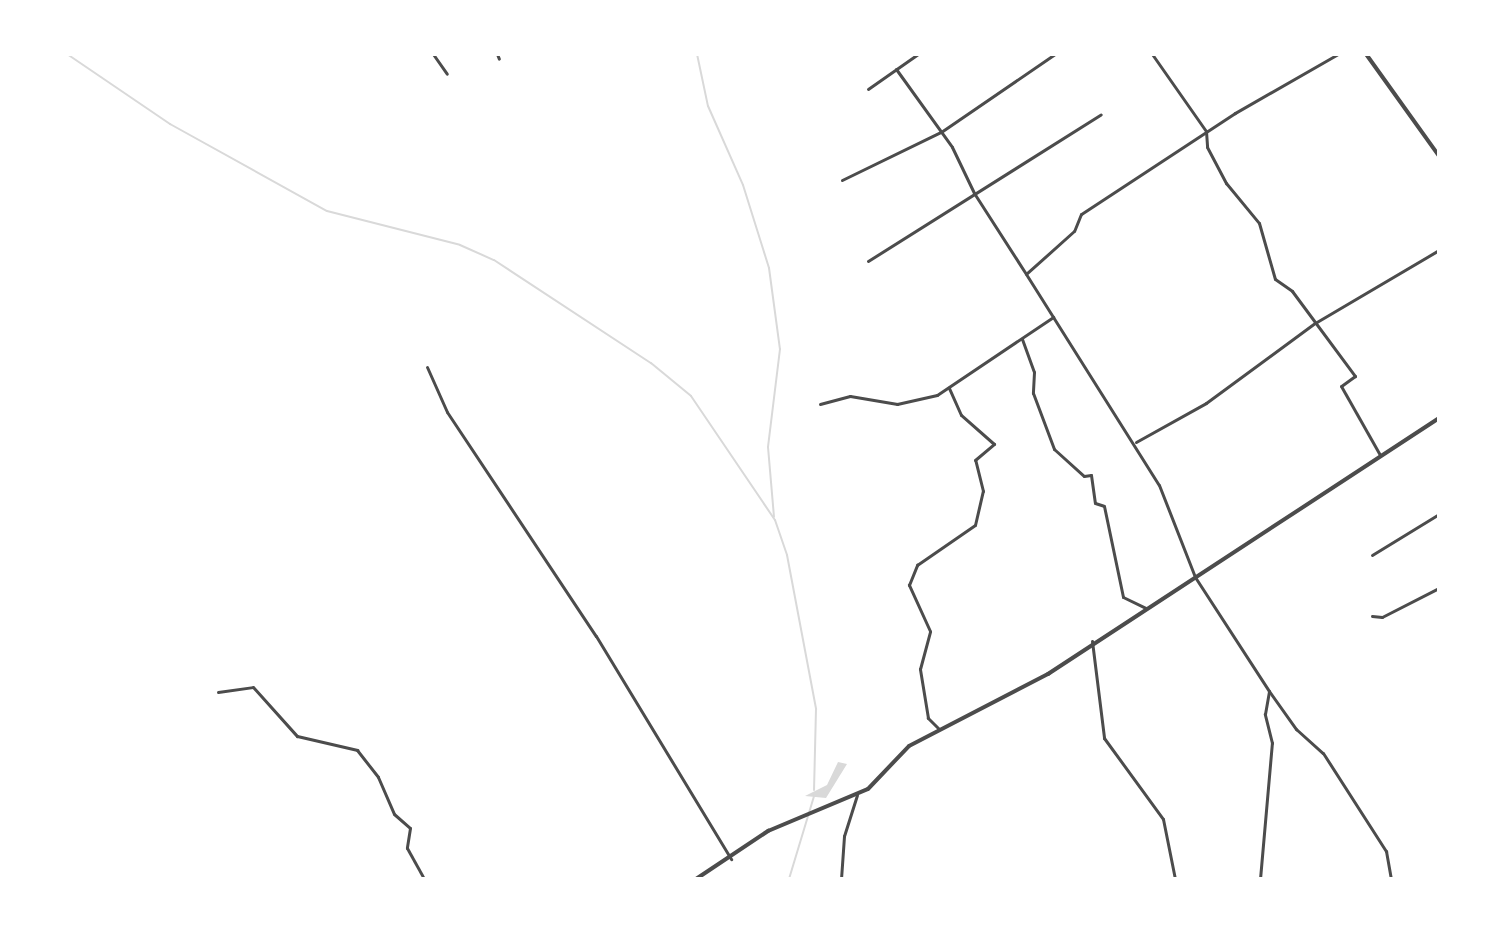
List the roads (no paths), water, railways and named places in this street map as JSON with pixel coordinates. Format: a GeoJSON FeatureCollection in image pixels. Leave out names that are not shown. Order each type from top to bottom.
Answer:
{"type":"FeatureCollection","features":[{"type":"Feature","properties":{"kind":"street"},"geometry":{"type":"LineString","coordinates":[[433,54],[447,74]]}},
{"type":"Feature","properties":{"kind":"street"},"geometry":{"type":"LineString","coordinates":[[497,54],[499,59]]}},
{"type":"Feature","properties":{"kind":"street"},"geometry":{"type":"LineString","coordinates":[[868,89],[918,54]]}},
{"type":"Feature","properties":{"kind":"street"},"geometry":{"type":"LineString","coordinates":[[842,180],[941,132],[1055,54]]}},
{"type":"Feature","properties":{"kind":"street"},"geometry":{"type":"LineString","coordinates":[[1152,54],[1206,131],[1207,147],[1226,183],[1259,223],[1275,279],[1292,291],[1355,376],[1341,386],[1380,455]]}},
{"type":"Feature","properties":{"kind":"street"},"geometry":{"type":"LineString","coordinates":[[1026,274],[1074,231],[1081,214],[1206,131],[1338,54]]}},
{"type":"Feature","properties":{"kind":"street"},"geometry":{"type":"LineString","coordinates":[[1366,54],[1439,156]]}},
{"type":"Feature","properties":{"kind":"street"},"geometry":{"type":"LineString","coordinates":[[896,69],[941,132],[974,193],[1135,443],[1159,485],[1195,577],[1269,691],[1296,729],[1323,753],[1386,851],[1391,879]]}},
{"type":"Feature","properties":{"kind":"street"},"geometry":{"type":"LineString","coordinates":[[868,261],[1101,114]]}},
{"type":"Feature","properties":{"kind":"street"},"geometry":{"type":"LineString","coordinates":[[1135,443],[1206,403],[1315,323],[1439,250]]}},
{"type":"Feature","properties":{"kind":"street"},"geometry":{"type":"LineString","coordinates":[[941,731],[928,718],[920,669],[930,631],[909,585],[917,565],[975,525],[983,491],[975,460],[994,444],[961,415],[949,388],[951,381],[1053,317]]}},
{"type":"Feature","properties":{"kind":"street"},"geometry":{"type":"LineString","coordinates":[[1022,339],[1034,372],[1033,393],[1054,449],[1084,476],[1091,475],[1095,503],[1104,506],[1123,597],[1148,609]]}},
{"type":"Feature","properties":{"kind":"street"},"geometry":{"type":"LineString","coordinates":[[427,367],[447,412],[596,636],[731,859]]}},
{"type":"Feature","properties":{"kind":"street"},"geometry":{"type":"LineString","coordinates":[[820,404],[850,396],[897,404],[949,388]]}},
{"type":"Feature","properties":{"kind":"street"},"geometry":{"type":"LineString","coordinates":[[841,879],[844,836],[857,795],[909,746],[999,704],[1439,418]]}},
{"type":"Feature","properties":{"kind":"street"},"geometry":{"type":"LineString","coordinates":[[1372,555],[1439,514]]}},
{"type":"Feature","properties":{"kind":"street"},"geometry":{"type":"LineString","coordinates":[[1372,616],[1382,617],[1439,588]]}},
{"type":"Feature","properties":{"kind":"street"},"geometry":{"type":"LineString","coordinates":[[1092,641],[1104,738],[1163,819],[1175,879]]}},
{"type":"Feature","properties":{"kind":"street"},"geometry":{"type":"LineString","coordinates":[[218,692],[253,687],[297,736],[357,750],[378,777],[394,814],[410,828],[407,848],[424,879]]}},
{"type":"Feature","properties":{"kind":"street"},"geometry":{"type":"LineString","coordinates":[[1260,879],[1265,857],[1266,756],[1272,743],[1265,714],[1269,691]]}},
{"type":"Feature","properties":{"kind":"street"},"geometry":{"type":"LineString","coordinates":[[696,879],[731,859],[768,831],[831,800],[857,795]]}},
{"type":"Feature","properties":{"kind":"waterway"},"geometry":{"type":"LineString","coordinates":[[67,54],[170,124],[327,211],[460,245],[494,260],[651,363],[691,396],[775,520],[787,555],[816,709],[814,790]]}},
{"type":"Feature","properties":{"kind":"waterway"},"geometry":{"type":"LineString","coordinates":[[697,54],[708,106],[743,185],[769,268],[780,349],[768,447],[774,517]]}},
{"type":"Feature","properties":{"kind":"waterway"},"geometry":{"type":"LineString","coordinates":[[789,879],[814,796]]}}]}
